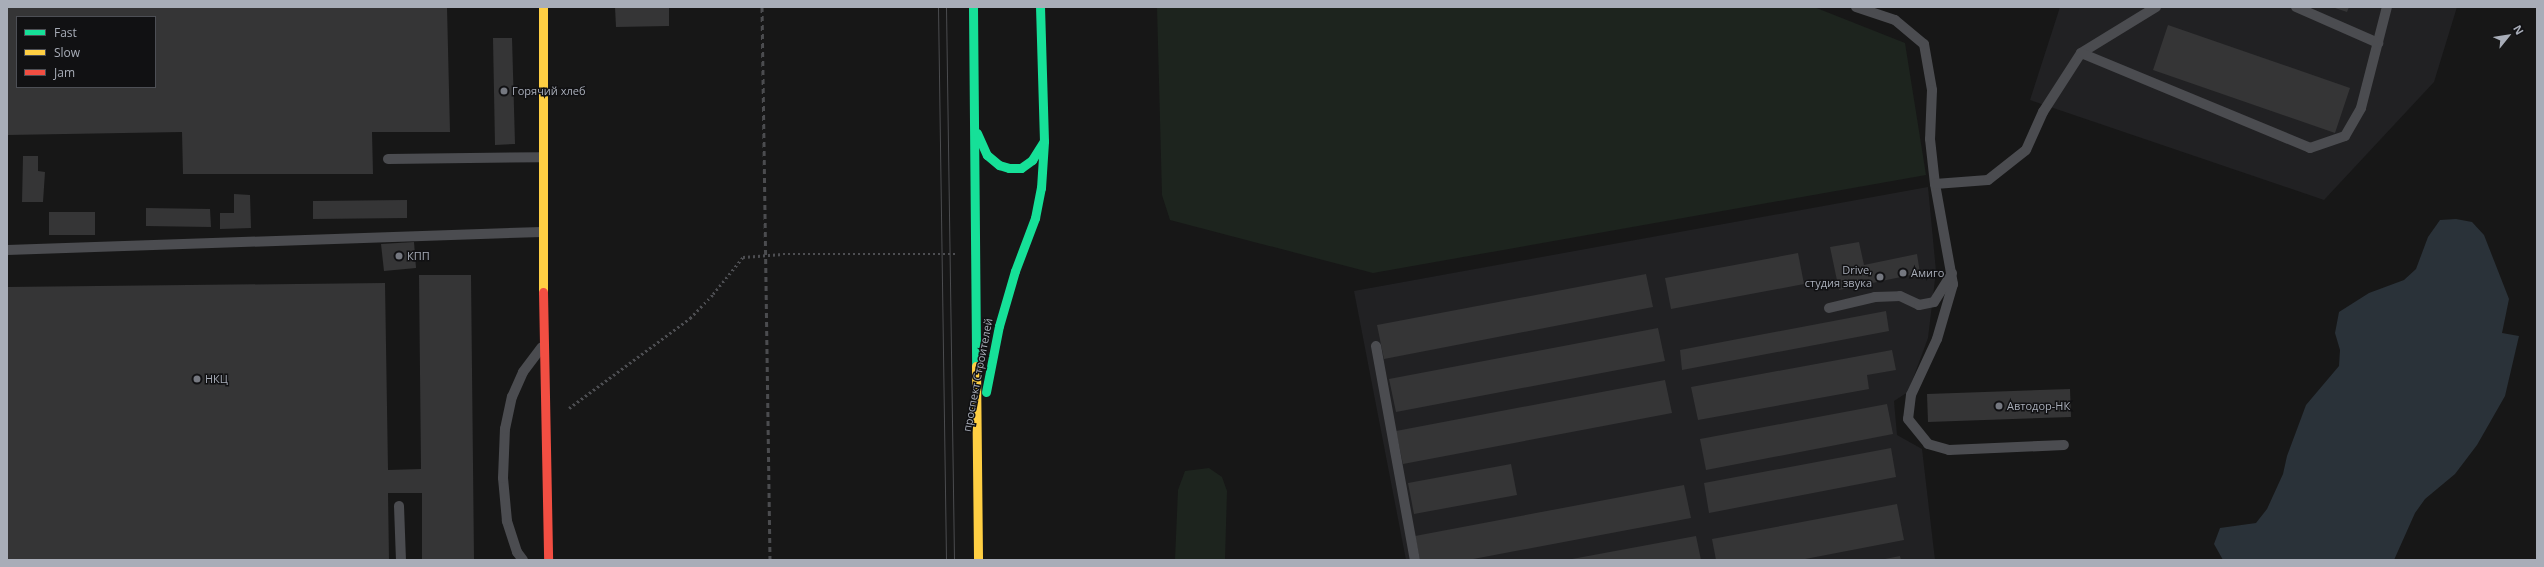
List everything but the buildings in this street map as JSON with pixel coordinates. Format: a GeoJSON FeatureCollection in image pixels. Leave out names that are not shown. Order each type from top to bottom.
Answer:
{"type":"FeatureCollection","features":[{"type":"Feature","properties":{"kind":"main road"},"geometry":{"type":"LineString","coordinates":[[543,7],[541,157],[548,560]]}},
{"type":"Feature","properties":{"kind":"main road","name":"проспект Строителей"},"geometry":{"type":"LineString","coordinates":[[973,7],[977,440]]}},
{"type":"Feature","properties":{"kind":"main road","name":"проспект Строителей"},"geometry":{"type":"LineString","coordinates":[[977,440],[999,326],[1015,271],[1035,218],[1041,188],[1044,141],[1040,7]]}},
{"type":"Feature","properties":{"kind":"main road"},"geometry":{"type":"LineString","coordinates":[[975,131],[987,155],[999,164],[1010,168],[1021,168],[1032,160],[1044,141]]}},
{"type":"Feature","properties":{"kind":"main road"},"geometry":{"type":"LineString","coordinates":[[977,440],[978,560]]}},
{"type":"Feature","properties":{"kind":"lane"},"geometry":{"type":"LineString","coordinates":[[1856,7],[1894,20],[1924,44],[1932,90],[1930,139],[1935,184],[1953,284],[1937,339],[1911,395],[1908,420],[1928,444],[1948,450],[2064,445]]}},
{"type":"Feature","properties":{"kind":"lane"},"geometry":{"type":"LineString","coordinates":[[1935,184],[1988,180],[2026,150],[2043,112],[2081,53],[2156,7]]}},
{"type":"Feature","properties":{"kind":"lane"},"geometry":{"type":"LineString","coordinates":[[2296,7],[2378,42]]}},
{"type":"Feature","properties":{"kind":"lane"},"geometry":{"type":"LineString","coordinates":[[2081,53],[2310,148],[2345,136],[2361,108],[2387,7]]}},
{"type":"Feature","properties":{"kind":"lane"},"geometry":{"type":"LineString","coordinates":[[388,159],[541,157]]}},
{"type":"Feature","properties":{"kind":"lane"},"geometry":{"type":"LineString","coordinates":[[7,250],[542,232]]}},
{"type":"Feature","properties":{"kind":"lane"},"geometry":{"type":"LineString","coordinates":[[1829,308],[1875,297],[1900,296],[1919,305],[1934,302],[1952,273]]}},
{"type":"Feature","properties":{"kind":"lane"},"geometry":{"type":"LineString","coordinates":[[523,560],[517,552],[507,520],[503,478],[505,428],[512,397],[523,372],[545,343]]}},
{"type":"Feature","properties":{"kind":"lane"},"geometry":{"type":"LineString","coordinates":[[1376,346],[1415,560]]}},
{"type":"Feature","properties":{"kind":"lane"},"geometry":{"type":"LineString","coordinates":[[399,506],[401,560]]}},
{"type":"Feature","properties":{"kind":"path"},"geometry":{"type":"LineString","coordinates":[[569,408],[690,318],[713,294],[743,257],[783,254],[956,254]]}},
{"type":"Feature","properties":{"kind":"shaded area"},"geometry":{"type":"Polygon","coordinates":[[[1157,7],[1814,7],[1905,43],[1926,175],[1373,273],[1170,220],[1162,195],[1157,7]]]}},
{"type":"Feature","properties":{"kind":"shaded area"},"geometry":{"type":"Polygon","coordinates":[[[2060,7],[2457,7],[2434,82],[2324,200],[2030,100],[2060,7]]]}},
{"type":"Feature","properties":{"kind":"shaded area"},"geometry":{"type":"Polygon","coordinates":[[[1928,187],[1936,271],[1928,338],[1908,392],[1894,401],[1897,435],[1922,449],[1935,560],[1406,560],[1354,291],[1928,187]]]}},
{"type":"Feature","properties":{"kind":"shaded area"},"geometry":{"type":"Polygon","coordinates":[[[2456,219],[2472,222],[2484,235],[2509,299],[2502,333],[2519,336],[2505,396],[2477,445],[2455,474],[2425,499],[2415,513],[2394,560],[2223,560],[2214,544],[2220,528],[2256,523],[2267,509],[2283,474],[2287,456],[2306,405],[2339,366],[2340,350],[2335,333],[2339,312],[2369,293],[2404,280],[2416,269],[2428,237],[2440,220],[2456,219]]]}},
{"type":"Feature","properties":{"kind":"shaded area"},"geometry":{"type":"Polygon","coordinates":[[[1209,468],[1222,477],[1227,491],[1225,560],[1175,560],[1178,490],[1185,471],[1209,468]]]}},
{"type":"Feature","properties":{"kind":"tram line"},"geometry":{"type":"LineString","coordinates":[[938,7],[946,560]]}},
{"type":"Feature","properties":{"kind":"tram line"},"geometry":{"type":"LineString","coordinates":[[946,7],[954,560]]}},
{"type":"Feature","properties":{"kind":"railway"},"geometry":{"type":"LineString","coordinates":[[762,7],[770,560]]}},
{"type":"Feature","properties":{"kind":"traffic: fast"},"geometry":{"type":"LineString","coordinates":[[973,7],[976,366]]}},
{"type":"Feature","properties":{"kind":"traffic: fast"},"geometry":{"type":"LineString","coordinates":[[986,392],[999,326],[1015,271],[1035,218],[1041,188],[1044,141],[1040,7]]}},
{"type":"Feature","properties":{"kind":"traffic: fast"},"geometry":{"type":"LineString","coordinates":[[977,133],[987,155],[999,165],[1009,168],[1021,168],[1032,160],[1044,141]]}},
{"type":"Feature","properties":{"kind":"traffic: slow"},"geometry":{"type":"LineString","coordinates":[[543,7],[543,292]]}},
{"type":"Feature","properties":{"kind":"traffic: slow"},"geometry":{"type":"LineString","coordinates":[[976,366],[978,560]]}},
{"type":"Feature","properties":{"kind":"traffic: jam"},"geometry":{"type":"LineString","coordinates":[[543,292],[548,560]]}},
{"type":"Feature","properties":{"kind":"place","name":"Горячий хлеб"},"geometry":{"type":"Point","coordinates":[504,91]}},
{"type":"Feature","properties":{"kind":"place","name":"КПП"},"geometry":{"type":"Point","coordinates":[399,256]}},
{"type":"Feature","properties":{"kind":"place","name":"Амиго"},"geometry":{"type":"Point","coordinates":[1903,273]}},
{"type":"Feature","properties":{"kind":"place","name":"Drive, студия звука"},"geometry":{"type":"Point","coordinates":[1880,277]}},
{"type":"Feature","properties":{"kind":"place","name":"НКЦ"},"geometry":{"type":"Point","coordinates":[197,379]}},
{"type":"Feature","properties":{"kind":"place","name":"Автодор-НК"},"geometry":{"type":"Point","coordinates":[1999,406]}}]}
